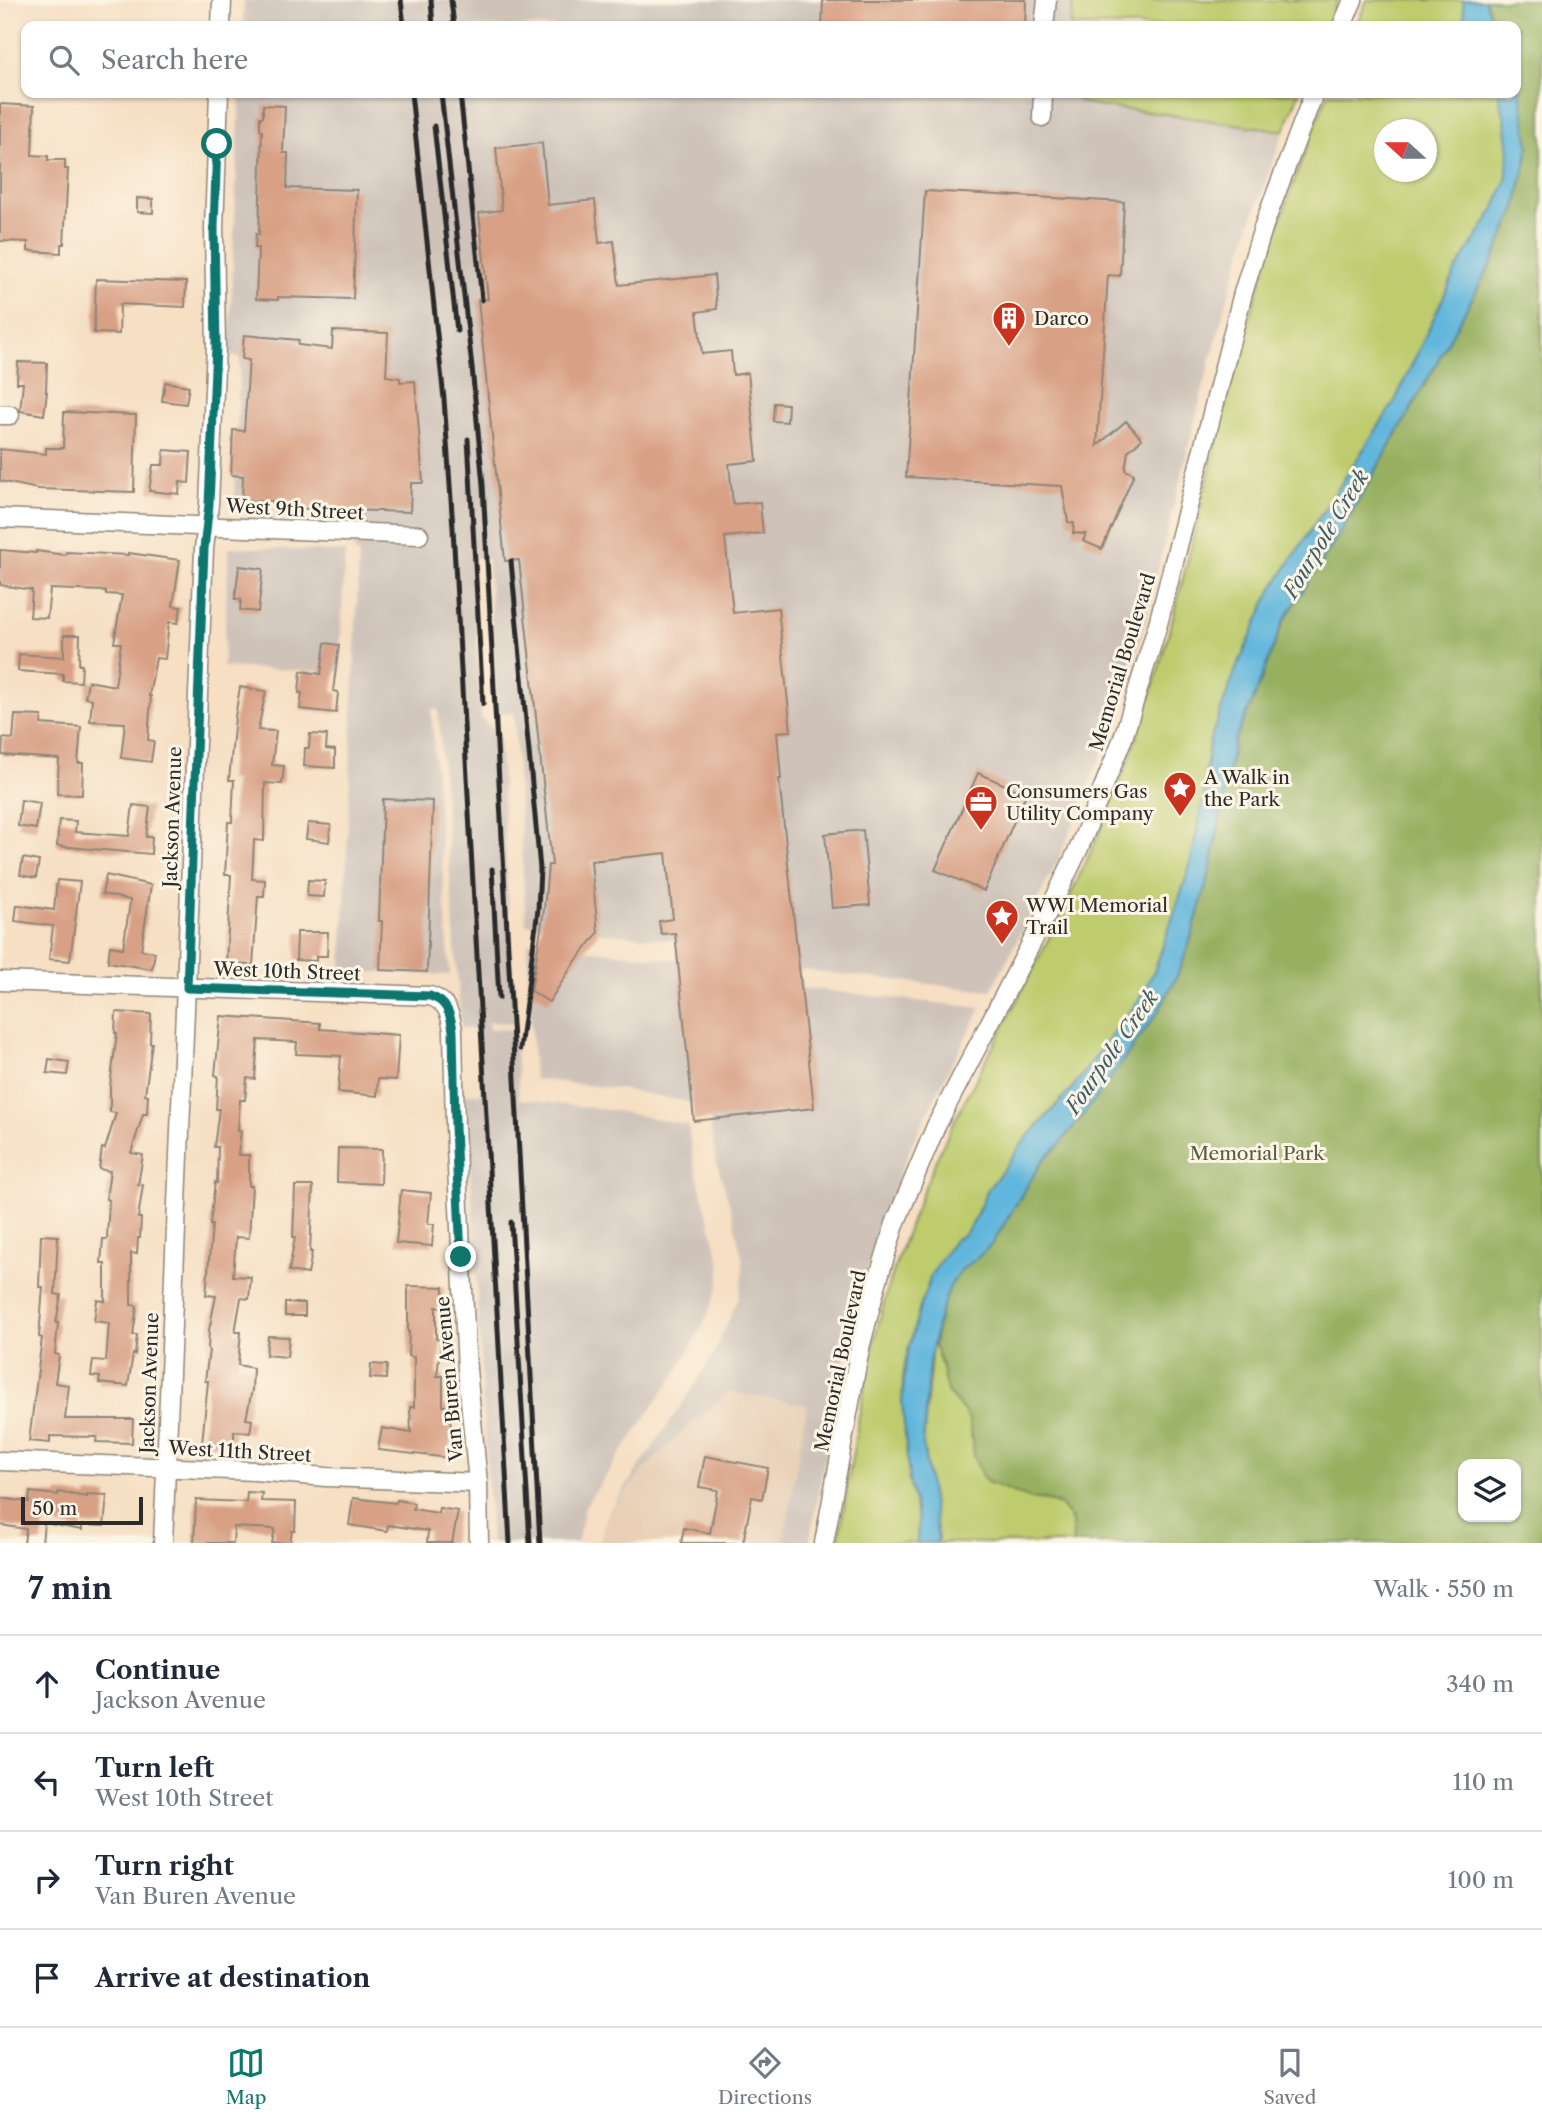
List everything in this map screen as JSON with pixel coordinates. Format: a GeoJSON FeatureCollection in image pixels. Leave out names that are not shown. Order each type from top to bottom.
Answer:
{"type":"FeatureCollection","features":[{"type":"Feature","properties":{"kind":"street"},"geometry":{"type":"LineString","coordinates":[[221,21],[222,0]]}},
{"type":"Feature","properties":{"kind":"street"},"geometry":{"type":"LineString","coordinates":[[1044,21],[1046,0]]}},
{"type":"Feature","properties":{"kind":"street"},"geometry":{"type":"LineString","coordinates":[[1344,21],[1353,0]]}},
{"type":"Feature","properties":{"kind":"street","name":"Jackson Avenue"},"geometry":{"type":"LineString","coordinates":[[163,1543],[216,346],[214,227],[219,98]]}},
{"type":"Feature","properties":{"kind":"street"},"geometry":{"type":"LineString","coordinates":[[1042,117],[1043,98]]}},
{"type":"Feature","properties":{"kind":"street","name":"Memorial Boulevard"},"geometry":{"type":"LineString","coordinates":[[824,1543],[860,1348],[892,1234],[936,1126],[1079,848],[1123,738],[1158,624],[1243,293],[1264,225],[1312,98]]}},
{"type":"Feature","properties":{"kind":"street","name":"West 9th Street"},"geometry":{"type":"LineString","coordinates":[[0,518],[419,535]]}},
{"type":"Feature","properties":{"kind":"street","name":"West 10th Street"},"geometry":{"type":"LineString","coordinates":[[0,981],[430,996],[444,1004]]}},
{"type":"Feature","properties":{"kind":"street","name":"Van Buren Avenue"},"geometry":{"type":"LineString","coordinates":[[444,1004],[452,1019],[453,1031],[467,1369],[478,1483],[479,1543]]}},
{"type":"Feature","properties":{"kind":"street","name":"West 11th Street"},"geometry":{"type":"LineString","coordinates":[[0,1461],[478,1483]]}},
{"type":"Feature","properties":{"kind":"shaded area"},"geometry":{"type":"Polygon","coordinates":[[[244,0],[1073,0],[1071,21],[243,21],[244,0]]]}},
{"type":"Feature","properties":{"kind":"shaded area"},"geometry":{"type":"Polygon","coordinates":[[[240,98],[1075,98],[1080,102],[1284,131],[1254,213],[1224,310],[1145,621],[1113,727],[1060,856],[991,991],[717,960],[718,945],[526,924],[514,713],[497,714],[488,558],[472,558],[481,718],[499,734],[515,1023],[488,1022],[489,1029],[515,1030],[519,1099],[616,1111],[688,1125],[693,1160],[721,1265],[718,1289],[704,1323],[678,1370],[585,1506],[577,1543],[491,1543],[466,1094],[481,1094],[476,1029],[461,1028],[438,709],[431,709],[450,975],[342,971],[359,553],[354,552],[356,508],[234,502],[240,357],[229,356],[240,98]]]}},
{"type":"Feature","properties":{"kind":"shaded area"},"geometry":{"type":"Polygon","coordinates":[[[229,547],[345,552],[339,672],[223,667],[229,547]]]}},
{"type":"Feature","properties":{"kind":"shaded area"},"geometry":{"type":"Polygon","coordinates":[[[527,943],[698,962],[697,976],[981,1008],[913,1142],[872,1253],[842,1368],[809,1543],[783,1543],[807,1405],[728,1392],[639,1475],[606,1516],[715,1351],[739,1297],[742,1258],[716,1160],[710,1106],[620,1089],[534,1079],[527,943]]]}},
{"type":"Feature","properties":{"kind":"shaded area"},"geometry":{"type":"Polygon","coordinates":[[[727,1392],[807,1405],[783,1543],[600,1543],[606,1516],[639,1475],[727,1392]]]}},
{"type":"Feature","properties":{"kind":"green space"},"geometry":{"type":"Polygon","coordinates":[[[1073,0],[1338,0],[1328,21],[1071,21],[1073,0]]]}},
{"type":"Feature","properties":{"kind":"green space"},"geometry":{"type":"Polygon","coordinates":[[[1367,0],[1474,0],[1480,21],[1358,21],[1367,0]]]}},
{"type":"Feature","properties":{"kind":"green space","name":"Memorial Park"},"geometry":{"type":"Polygon","coordinates":[[[1485,0],[1542,0],[1542,1543],[1073,1543],[1072,1520],[1060,1505],[1043,1499],[1031,1499],[987,1482],[982,1477],[974,1455],[969,1419],[948,1393],[941,1362],[934,1346],[940,1313],[950,1286],[962,1269],[977,1258],[1043,1160],[1059,1145],[1158,1012],[1177,976],[1189,945],[1211,868],[1234,741],[1252,703],[1283,622],[1336,539],[1410,411],[1492,262],[1516,208],[1529,146],[1521,95],[1521,21],[1492,21],[1485,0]]]}},
{"type":"Feature","properties":{"kind":"green space"},"geometry":{"type":"Polygon","coordinates":[[[1075,98],[1297,98],[1284,131],[1080,102],[1075,98]]]}},
{"type":"Feature","properties":{"kind":"green space","name":"Memorial Park"},"geometry":{"type":"Polygon","coordinates":[[[1326,98],[1507,98],[1514,159],[1506,208],[1369,480],[1542,1543],[1473,1522],[1521,1522],[1521,1459],[1458,1459],[1458,1517],[940,1360],[948,1393],[969,1419],[972,1443],[1030,1499],[1050,1501],[1064,1509],[1072,1522],[1073,1543],[936,1543],[938,1538],[923,1445],[931,1357],[909,1350],[903,1400],[917,1490],[920,1543],[838,1543],[871,1356],[898,1256],[941,1148],[1066,904],[1129,759],[1161,661],[1224,413],[1278,226],[1326,98]]]}},
{"type":"Feature","properties":{"kind":"water"},"geometry":{"type":"Polygon","coordinates":[[[1463,0],[1485,0],[1492,21],[1466,21],[1463,0]]]}},
{"type":"Feature","properties":{"kind":"water","name":"Fourpole Creek"},"geometry":{"type":"Polygon","coordinates":[[[1521,95],[1529,146],[1516,208],[1492,262],[1410,411],[1336,539],[1283,622],[1252,703],[1234,741],[1211,868],[1189,945],[1177,976],[1158,1012],[1097,1097],[1059,1145],[1043,1160],[992,1244],[962,1269],[950,1286],[940,1313],[929,1363],[923,1445],[938,1538],[936,1543],[917,1543],[918,1520],[909,1480],[902,1402],[906,1359],[931,1275],[954,1240],[965,1234],[973,1222],[988,1189],[1026,1139],[1071,1089],[1139,1000],[1155,969],[1189,869],[1203,800],[1209,743],[1236,669],[1271,591],[1395,401],[1456,270],[1495,208],[1506,180],[1509,152],[1499,98],[1521,98],[1521,95]]]}},
{"type":"Feature","properties":{"kind":"building"},"geometry":{"type":"Polygon","coordinates":[[[823,0],[1026,0],[1025,21],[822,21],[823,0]]]}},
{"type":"Feature","properties":{"kind":"building"},"geometry":{"type":"Polygon","coordinates":[[[0,104],[34,106],[32,155],[48,156],[48,160],[65,160],[65,169],[68,169],[64,244],[61,244],[61,253],[28,251],[28,242],[0,241],[0,104]]]}},
{"type":"Feature","properties":{"kind":"building"},"geometry":{"type":"Polygon","coordinates":[[[263,105],[285,106],[283,153],[288,153],[287,188],[357,190],[353,299],[256,299],[258,248],[255,248],[256,234],[259,234],[262,131],[260,117],[263,117],[263,105]]]}},
{"type":"Feature","properties":{"kind":"building"},"geometry":{"type":"Polygon","coordinates":[[[542,143],[548,205],[595,200],[599,243],[614,241],[619,285],[714,275],[717,309],[697,312],[702,354],[731,351],[733,375],[748,373],[757,461],[729,464],[733,504],[760,502],[763,533],[725,537],[733,613],[778,608],[791,731],[777,732],[779,779],[814,1108],[694,1121],[675,933],[661,934],[659,921],[673,919],[666,853],[591,861],[598,933],[549,1002],[531,991],[548,865],[552,865],[519,560],[505,561],[478,300],[488,299],[479,213],[502,210],[496,148],[542,143]]]}},
{"type":"Feature","properties":{"kind":"building","name":"Darco"},"geometry":{"type":"Polygon","coordinates":[[[925,191],[1124,202],[1120,276],[1108,275],[1097,446],[1126,421],[1142,439],[1128,451],[1125,470],[1134,474],[1102,549],[1083,541],[1086,534],[1073,533],[1074,523],[1068,522],[1062,486],[906,477],[925,191]]]}},
{"type":"Feature","properties":{"kind":"building"},"geometry":{"type":"Polygon","coordinates":[[[137,198],[153,199],[153,213],[137,212],[137,198]]]}},
{"type":"Feature","properties":{"kind":"building"},"geometry":{"type":"Polygon","coordinates":[[[96,279],[186,282],[185,307],[120,304],[119,334],[94,333],[96,279]]]}},
{"type":"Feature","properties":{"kind":"building"},"geometry":{"type":"Polygon","coordinates":[[[333,331],[388,333],[386,376],[400,378],[400,382],[415,381],[423,483],[411,483],[410,512],[282,508],[282,502],[242,501],[243,476],[231,475],[233,430],[244,431],[249,360],[242,359],[244,335],[299,340],[298,345],[332,349],[333,331]]]}},
{"type":"Feature","properties":{"kind":"building"},"geometry":{"type":"Polygon","coordinates":[[[18,362],[47,363],[44,415],[20,411],[23,383],[17,383],[18,362]]]}},
{"type":"Feature","properties":{"kind":"building"},"geometry":{"type":"Polygon","coordinates":[[[165,382],[189,386],[186,404],[162,401],[165,382]]]}},
{"type":"Feature","properties":{"kind":"building"},"geometry":{"type":"Polygon","coordinates":[[[774,403],[788,404],[787,422],[773,421],[774,403]]]}},
{"type":"Feature","properties":{"kind":"building"},"geometry":{"type":"Polygon","coordinates":[[[64,412],[136,415],[134,492],[38,489],[0,481],[0,449],[46,454],[46,448],[63,448],[64,412]]]}},
{"type":"Feature","properties":{"kind":"building"},"geometry":{"type":"Polygon","coordinates":[[[164,450],[191,452],[189,483],[180,482],[179,494],[149,491],[153,465],[163,465],[164,450]]]}},
{"type":"Feature","properties":{"kind":"building"},"geometry":{"type":"Polygon","coordinates":[[[0,550],[65,555],[66,552],[128,553],[180,560],[173,606],[181,607],[178,623],[169,622],[165,659],[156,658],[149,696],[148,740],[154,741],[151,762],[121,758],[125,723],[90,721],[92,699],[85,698],[88,681],[115,686],[121,643],[114,643],[122,595],[106,594],[106,591],[50,589],[47,618],[30,617],[32,590],[0,585],[0,550]]]}},
{"type":"Feature","properties":{"kind":"building"},"geometry":{"type":"Polygon","coordinates":[[[239,566],[263,569],[258,612],[240,610],[241,599],[235,599],[239,566]]]}},
{"type":"Feature","properties":{"kind":"building"},"geometry":{"type":"Polygon","coordinates":[[[64,635],[80,635],[81,682],[63,681],[63,674],[18,671],[19,654],[64,657],[64,635]]]}},
{"type":"Feature","properties":{"kind":"building"},"geometry":{"type":"Polygon","coordinates":[[[325,643],[339,645],[333,691],[338,692],[336,713],[300,709],[301,671],[321,674],[325,643]]]}},
{"type":"Feature","properties":{"kind":"building"},"geometry":{"type":"Polygon","coordinates":[[[240,687],[266,691],[258,730],[276,731],[272,765],[284,766],[282,784],[265,783],[264,841],[254,840],[252,879],[265,880],[264,896],[258,896],[253,965],[226,964],[231,875],[225,875],[234,780],[229,780],[240,687]]]}},
{"type":"Feature","properties":{"kind":"building"},"geometry":{"type":"Polygon","coordinates":[[[15,715],[42,716],[41,724],[81,727],[78,763],[83,763],[82,795],[57,794],[59,759],[2,755],[3,738],[13,739],[15,715]]]}},
{"type":"Feature","properties":{"kind":"building"},"geometry":{"type":"Polygon","coordinates":[[[310,734],[327,735],[326,749],[335,750],[335,768],[304,766],[305,748],[309,748],[310,734]]]}},
{"type":"Feature","properties":{"kind":"building","name":"Consumers Gas Utility Company"},"geometry":{"type":"Polygon","coordinates":[[[978,773],[1026,794],[984,891],[935,870],[978,773]]]}},
{"type":"Feature","properties":{"kind":"building"},"geometry":{"type":"Polygon","coordinates":[[[383,799],[433,801],[427,972],[380,970],[383,799]]]}},
{"type":"Feature","properties":{"kind":"building"},"geometry":{"type":"Polygon","coordinates":[[[21,800],[40,803],[36,829],[18,826],[21,800]]]}},
{"type":"Feature","properties":{"kind":"building"},"geometry":{"type":"Polygon","coordinates":[[[133,805],[150,807],[146,837],[152,837],[151,854],[57,846],[59,820],[76,821],[75,832],[129,836],[133,805]]]}},
{"type":"Feature","properties":{"kind":"building"},"geometry":{"type":"Polygon","coordinates":[[[308,823],[331,825],[329,842],[306,839],[308,823]]]}},
{"type":"Feature","properties":{"kind":"building"},"geometry":{"type":"Polygon","coordinates":[[[863,830],[870,905],[832,908],[825,834],[863,830]]]}},
{"type":"Feature","properties":{"kind":"building"},"geometry":{"type":"Polygon","coordinates":[[[23,858],[39,861],[36,878],[20,875],[23,858]]]}},
{"type":"Feature","properties":{"kind":"building"},"geometry":{"type":"Polygon","coordinates":[[[106,875],[151,885],[141,950],[155,952],[152,969],[108,962],[110,946],[123,948],[130,900],[102,894],[106,875]]]}},
{"type":"Feature","properties":{"kind":"building"},"geometry":{"type":"Polygon","coordinates":[[[57,880],[80,882],[70,961],[49,959],[53,926],[15,921],[17,905],[54,910],[57,880]]]}},
{"type":"Feature","properties":{"kind":"building"},"geometry":{"type":"Polygon","coordinates":[[[308,880],[325,881],[324,897],[307,896],[308,880]]]}},
{"type":"Feature","properties":{"kind":"building"},"geometry":{"type":"Polygon","coordinates":[[[297,932],[328,932],[327,956],[316,956],[316,961],[296,960],[297,932]]]}},
{"type":"Feature","properties":{"kind":"building"},"geometry":{"type":"Polygon","coordinates":[[[116,1012],[151,1014],[152,1043],[145,1095],[148,1095],[147,1114],[143,1114],[131,1153],[143,1155],[138,1185],[143,1185],[138,1218],[141,1218],[140,1238],[137,1254],[131,1253],[131,1305],[137,1306],[133,1335],[137,1335],[128,1386],[99,1383],[100,1377],[91,1376],[93,1360],[106,1361],[109,1323],[94,1321],[97,1300],[105,1301],[105,1263],[101,1263],[103,1239],[107,1239],[109,1200],[106,1199],[110,1171],[99,1169],[102,1148],[105,1149],[116,1113],[110,1112],[110,1086],[117,1033],[116,1012]]]}},
{"type":"Feature","properties":{"kind":"building"},"geometry":{"type":"Polygon","coordinates":[[[221,1016],[320,1023],[320,1029],[399,1035],[396,1080],[378,1079],[377,1096],[338,1092],[341,1056],[296,1054],[297,1042],[258,1040],[255,1079],[247,1078],[245,1100],[240,1100],[238,1131],[241,1131],[238,1155],[249,1155],[249,1186],[252,1186],[249,1238],[236,1237],[233,1276],[251,1277],[249,1299],[241,1298],[235,1332],[241,1332],[238,1365],[253,1368],[246,1419],[252,1420],[250,1433],[234,1431],[234,1445],[202,1444],[208,1381],[205,1381],[209,1330],[216,1296],[206,1295],[210,1225],[215,1182],[217,1183],[218,1147],[214,1147],[219,1109],[216,1109],[218,1076],[215,1075],[221,1016]]]}},
{"type":"Feature","properties":{"kind":"building"},"geometry":{"type":"Polygon","coordinates":[[[49,1059],[69,1062],[67,1075],[47,1073],[49,1059]]]}},
{"type":"Feature","properties":{"kind":"building"},"geometry":{"type":"Polygon","coordinates":[[[338,1148],[382,1149],[381,1184],[337,1182],[338,1148]]]}},
{"type":"Feature","properties":{"kind":"building"},"geometry":{"type":"Polygon","coordinates":[[[295,1186],[313,1186],[312,1252],[308,1274],[289,1271],[295,1237],[295,1186]]]}},
{"type":"Feature","properties":{"kind":"building"},"geometry":{"type":"Polygon","coordinates":[[[401,1190],[431,1193],[428,1224],[434,1224],[432,1246],[396,1243],[401,1190]]]}},
{"type":"Feature","properties":{"kind":"building"},"geometry":{"type":"Polygon","coordinates":[[[41,1235],[58,1236],[55,1294],[61,1295],[56,1323],[55,1354],[59,1355],[55,1383],[69,1385],[65,1419],[133,1419],[132,1443],[96,1442],[97,1437],[50,1436],[50,1443],[29,1441],[42,1338],[39,1337],[43,1287],[39,1287],[41,1235]]]}},
{"type":"Feature","properties":{"kind":"building"},"geometry":{"type":"Polygon","coordinates":[[[408,1286],[444,1287],[443,1307],[436,1307],[436,1339],[441,1340],[437,1376],[443,1376],[443,1406],[450,1406],[449,1458],[378,1450],[382,1428],[411,1433],[414,1357],[408,1356],[408,1286]]]}},
{"type":"Feature","properties":{"kind":"building"},"geometry":{"type":"Polygon","coordinates":[[[285,1303],[305,1303],[305,1316],[285,1316],[285,1303]]]}},
{"type":"Feature","properties":{"kind":"building"},"geometry":{"type":"Polygon","coordinates":[[[268,1336],[289,1337],[287,1357],[266,1355],[268,1336]]]}},
{"type":"Feature","properties":{"kind":"building"},"geometry":{"type":"Polygon","coordinates":[[[371,1364],[387,1365],[386,1379],[370,1378],[371,1364]]]}},
{"type":"Feature","properties":{"kind":"building"},"geometry":{"type":"Polygon","coordinates":[[[705,1456],[768,1468],[762,1499],[752,1497],[743,1543],[681,1543],[684,1528],[710,1533],[718,1490],[699,1487],[705,1456]]]}},
{"type":"Feature","properties":{"kind":"building"},"geometry":{"type":"Polygon","coordinates":[[[30,1492],[58,1495],[58,1492],[87,1497],[87,1494],[107,1495],[104,1526],[82,1525],[82,1530],[44,1523],[42,1543],[24,1543],[26,1529],[0,1525],[0,1498],[29,1502],[30,1492]]]}},
{"type":"Feature","properties":{"kind":"building"},"geometry":{"type":"Polygon","coordinates":[[[247,1492],[262,1493],[261,1501],[296,1502],[295,1531],[292,1531],[290,1543],[272,1543],[275,1529],[234,1527],[233,1543],[194,1543],[196,1500],[246,1502],[247,1492]]]}},
{"type":"Feature","properties":{"kind":"building"},"geometry":{"type":"Polygon","coordinates":[[[353,1498],[414,1503],[413,1509],[438,1513],[439,1508],[458,1511],[452,1543],[427,1543],[428,1531],[388,1525],[387,1531],[349,1525],[353,1498]]]}},
{"type":"Feature","properties":{"kind":"railway"},"geometry":{"type":"LineString","coordinates":[[401,0],[403,21]]}},
{"type":"Feature","properties":{"kind":"railway"},"geometry":{"type":"LineString","coordinates":[[431,0],[433,21]]}},
{"type":"Feature","properties":{"kind":"railway"},"geometry":{"type":"LineString","coordinates":[[451,0],[453,21]]}},
{"type":"Feature","properties":{"kind":"railway"},"geometry":{"type":"LineString","coordinates":[[412,98],[444,399],[453,528],[510,1543]]}},
{"type":"Feature","properties":{"kind":"railway"},"geometry":{"type":"LineString","coordinates":[[442,98],[483,485],[540,1543]]}},
{"type":"Feature","properties":{"kind":"railway"},"geometry":{"type":"LineString","coordinates":[[461,98],[482,300]]}},
{"type":"Feature","properties":{"kind":"railway"},"geometry":{"type":"LineString","coordinates":[[434,126],[457,331]]}},
{"type":"Feature","properties":{"kind":"railway"},"geometry":{"type":"LineString","coordinates":[[468,439],[483,704]]}},
{"type":"Feature","properties":{"kind":"railway"},"geometry":{"type":"LineString","coordinates":[[511,561],[540,869],[538,909],[520,1049]]}},
{"type":"Feature","properties":{"kind":"railway"},"geometry":{"type":"LineString","coordinates":[[492,869],[499,998]]}},
{"type":"Feature","properties":{"kind":"railway"},"geometry":{"type":"LineString","coordinates":[[511,1222],[530,1543]]}},
{"type":"Feature","properties":{"kind":"place","name":"Darco"},"geometry":{"type":"Point","coordinates":[1009,348]}},
{"type":"Feature","properties":{"kind":"place","name":"A Walk in the Park"},"geometry":{"type":"Point","coordinates":[1180,818]}},
{"type":"Feature","properties":{"kind":"place","name":"Consumers Gas Utility Company"},"geometry":{"type":"Point","coordinates":[981,832]}},
{"type":"Feature","properties":{"kind":"place","name":"WWI Memorial Trail"},"geometry":{"type":"Point","coordinates":[1002,946]}},
{"type":"Feature","properties":{"kind":"route"},"geometry":{"type":"LineString","coordinates":[[217,144],[214,227],[216,346],[209,504],[204,549],[187,988],[430,996],[439,999],[452,1019],[461,1257]]}}]}
